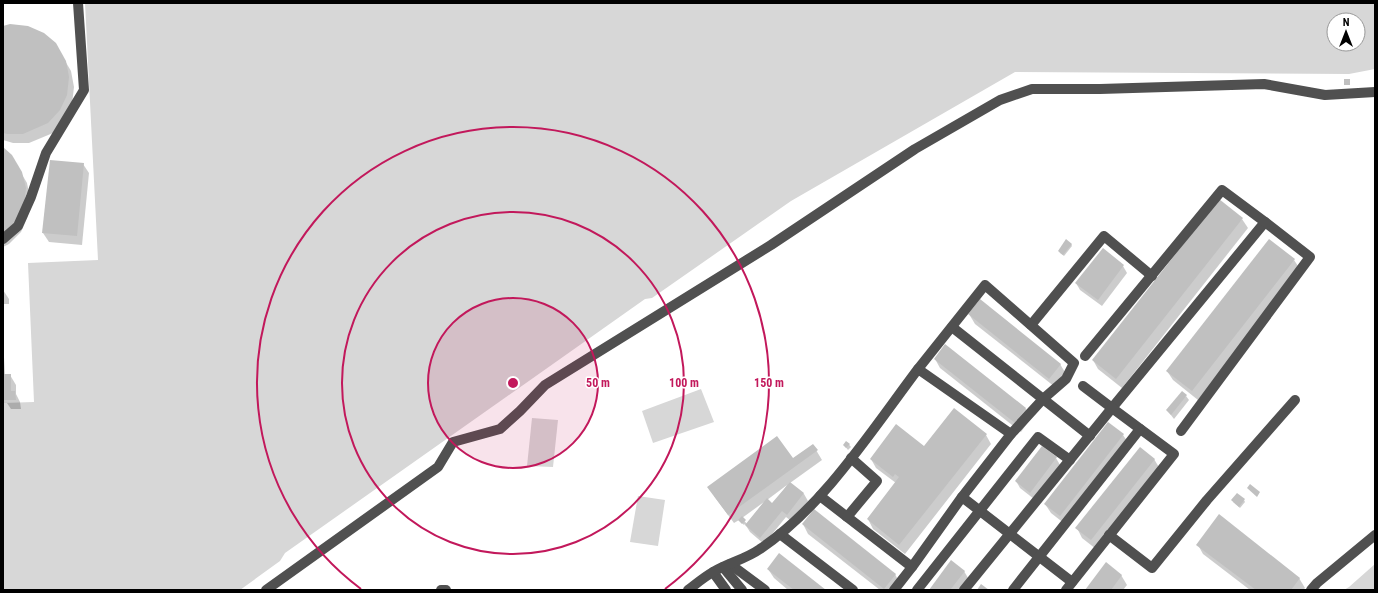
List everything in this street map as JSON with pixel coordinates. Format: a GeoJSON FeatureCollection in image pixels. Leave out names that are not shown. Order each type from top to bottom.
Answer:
{"type":"FeatureCollection","features":[{"type":"Feature","properties":{"kind":"lane"},"geometry":{"type":"LineString","coordinates":[[3,239],[18,226],[32,197],[46,153],[84,90],[78,3]]}},
{"type":"Feature","properties":{"kind":"lane"},"geometry":{"type":"LineString","coordinates":[[266,590],[438,467],[453,442],[500,429],[520,411],[545,384],[771,245],[915,149],[1000,100],[1032,89],[1100,89],[1264,84],[1325,95],[1375,92]]}},
{"type":"Feature","properties":{"kind":"lane"},"geometry":{"type":"LineString","coordinates":[[1085,356],[1222,190],[1310,256],[1181,431]]}},
{"type":"Feature","properties":{"kind":"lane"},"geometry":{"type":"LineString","coordinates":[[964,590],[1265,222]]}},
{"type":"Feature","properties":{"kind":"lane"},"geometry":{"type":"LineString","coordinates":[[1031,325],[1104,236],[1152,276]]}},
{"type":"Feature","properties":{"kind":"lane"},"geometry":{"type":"LineString","coordinates":[[688,590],[713,572],[759,550],[793,523],[820,496],[985,285],[1074,363],[1066,379],[1043,399],[1011,434],[962,497],[894,590]]}},
{"type":"Feature","properties":{"kind":"lane"},"geometry":{"type":"LineString","coordinates":[[952,327],[1090,436]]}},
{"type":"Feature","properties":{"kind":"lane"},"geometry":{"type":"LineString","coordinates":[[918,369],[1011,434]]}},
{"type":"Feature","properties":{"kind":"lane"},"geometry":{"type":"LineString","coordinates":[[962,497],[1039,557],[1069,586],[1174,454],[1083,386]]}},
{"type":"Feature","properties":{"kind":"lane"},"geometry":{"type":"LineString","coordinates":[[1109,535],[1152,568],[1207,500],[1295,400]]}},
{"type":"Feature","properties":{"kind":"lane"},"geometry":{"type":"LineString","coordinates":[[1013,590],[1140,429]]}},
{"type":"Feature","properties":{"kind":"lane"},"geometry":{"type":"LineString","coordinates":[[916,590],[1038,438],[1070,460]]}},
{"type":"Feature","properties":{"kind":"lane"},"geometry":{"type":"LineString","coordinates":[[847,517],[877,481],[851,458]]}},
{"type":"Feature","properties":{"kind":"lane"},"geometry":{"type":"LineString","coordinates":[[820,496],[912,567]]}},
{"type":"Feature","properties":{"kind":"lane"},"geometry":{"type":"LineString","coordinates":[[780,534],[853,590]]}},
{"type":"Feature","properties":{"kind":"lane"},"geometry":{"type":"LineString","coordinates":[[1312,590],[1317,583],[1375,535]]}},
{"type":"Feature","properties":{"kind":"lane"},"geometry":{"type":"LineString","coordinates":[[726,566],[742,590]]}},
{"type":"Feature","properties":{"kind":"lane"},"geometry":{"type":"LineString","coordinates":[[726,566],[765,590]]}},
{"type":"Feature","properties":{"kind":"lane"},"geometry":{"type":"LineString","coordinates":[[713,572],[726,590]]}},
{"type":"Feature","properties":{"kind":"lane"},"geometry":{"type":"LineString","coordinates":[[441,590],[446,590]]}},
{"type":"Feature","properties":{"kind":"shaded area"},"geometry":{"type":"Polygon","coordinates":[[[85,3],[1375,3],[1375,69],[1349,74],[1015,72],[791,201],[652,298],[645,299],[285,553],[280,561],[240,590],[3,590],[3,403],[34,402],[28,263],[98,260],[85,3]]]}},
{"type":"Feature","properties":{"kind":"shaded area"},"geometry":{"type":"Polygon","coordinates":[[[701,389],[714,422],[653,443],[642,411],[701,389]]]}},
{"type":"Feature","properties":{"kind":"shaded area"},"geometry":{"type":"Polygon","coordinates":[[[532,418],[558,420],[553,467],[527,466],[532,418]]]}},
{"type":"Feature","properties":{"kind":"shaded area"},"geometry":{"type":"Polygon","coordinates":[[[638,496],[665,500],[658,546],[630,542],[638,496]]]}},
{"type":"Feature","properties":{"kind":"shaded area"},"geometry":{"type":"Polygon","coordinates":[[[1375,564],[1375,590],[1344,590],[1349,587],[1375,564]]]}},
{"type":"Feature","properties":{"kind":"building"},"geometry":{"type":"Polygon","coordinates":[[[10,24],[28,26],[44,33],[56,43],[66,61],[69,77],[67,95],[60,110],[48,123],[23,134],[3,133],[3,26],[10,24]]]}},
{"type":"Feature","properties":{"kind":"building"},"geometry":{"type":"Polygon","coordinates":[[[1344,79],[1350,79],[1350,85],[1344,85],[1344,79]]]}},
{"type":"Feature","properties":{"kind":"building"},"geometry":{"type":"Polygon","coordinates":[[[3,147],[12,155],[22,172],[26,188],[24,206],[16,222],[3,236],[3,147]]]}},
{"type":"Feature","properties":{"kind":"building"},"geometry":{"type":"Polygon","coordinates":[[[50,160],[84,163],[77,236],[42,233],[50,160]]]}},
{"type":"Feature","properties":{"kind":"building"},"geometry":{"type":"Polygon","coordinates":[[[1219,199],[1243,218],[1116,379],[1092,360],[1219,199]]]}},
{"type":"Feature","properties":{"kind":"building"},"geometry":{"type":"Polygon","coordinates":[[[1066,239],[1072,244],[1063,255],[1058,251],[1066,239]]]}},
{"type":"Feature","properties":{"kind":"building"},"geometry":{"type":"Polygon","coordinates":[[[1269,239],[1295,259],[1192,391],[1166,371],[1269,239]]]}},
{"type":"Feature","properties":{"kind":"building"},"geometry":{"type":"Polygon","coordinates":[[[1103,248],[1124,265],[1098,300],[1075,283],[1103,248]]]}},
{"type":"Feature","properties":{"kind":"building"},"geometry":{"type":"Polygon","coordinates":[[[980,299],[1061,364],[1049,379],[968,314],[980,299]]]}},
{"type":"Feature","properties":{"kind":"building"},"geometry":{"type":"Polygon","coordinates":[[[945,344],[1026,408],[1015,423],[934,359],[945,344]]]}},
{"type":"Feature","properties":{"kind":"building"},"geometry":{"type":"Polygon","coordinates":[[[3,374],[11,374],[11,391],[15,391],[16,400],[4,400],[3,374]]]}},
{"type":"Feature","properties":{"kind":"building"},"geometry":{"type":"Polygon","coordinates":[[[1182,391],[1187,395],[1171,415],[1166,410],[1182,391]]]}},
{"type":"Feature","properties":{"kind":"building"},"geometry":{"type":"Polygon","coordinates":[[[954,408],[987,434],[899,545],[867,519],[899,477],[895,474],[893,477],[870,459],[896,424],[924,446],[954,408]]]}},
{"type":"Feature","properties":{"kind":"building"},"geometry":{"type":"Polygon","coordinates":[[[1108,422],[1124,434],[1060,516],[1044,504],[1108,422]]]}},
{"type":"Feature","properties":{"kind":"building"},"geometry":{"type":"Polygon","coordinates":[[[777,436],[793,458],[813,444],[818,450],[728,515],[707,487],[777,436]]]}},
{"type":"Feature","properties":{"kind":"building"},"geometry":{"type":"Polygon","coordinates":[[[846,441],[850,444],[846,448],[843,445],[846,441]]]}},
{"type":"Feature","properties":{"kind":"building"},"geometry":{"type":"Polygon","coordinates":[[[1042,446],[1057,457],[1030,493],[1015,481],[1042,446]]]}},
{"type":"Feature","properties":{"kind":"building"},"geometry":{"type":"Polygon","coordinates":[[[1140,447],[1155,459],[1091,540],[1075,528],[1140,447]]]}},
{"type":"Feature","properties":{"kind":"building"},"geometry":{"type":"Polygon","coordinates":[[[790,482],[804,493],[787,515],[782,511],[760,538],[745,525],[767,498],[772,503],[790,482]]]}},
{"type":"Feature","properties":{"kind":"building"},"geometry":{"type":"Polygon","coordinates":[[[1250,484],[1260,492],[1257,497],[1247,488],[1250,484]]]}},
{"type":"Feature","properties":{"kind":"building"},"geometry":{"type":"Polygon","coordinates":[[[1237,493],[1245,499],[1239,507],[1231,500],[1237,493]]]}},
{"type":"Feature","properties":{"kind":"building"},"geometry":{"type":"Polygon","coordinates":[[[814,509],[896,574],[884,589],[802,524],[814,509]]]}},
{"type":"Feature","properties":{"kind":"building"},"geometry":{"type":"Polygon","coordinates":[[[1219,514],[1300,578],[1291,590],[1256,590],[1196,545],[1219,514]]]}},
{"type":"Feature","properties":{"kind":"building"},"geometry":{"type":"Polygon","coordinates":[[[742,516],[746,520],[742,524],[738,520],[742,516]]]}},
{"type":"Feature","properties":{"kind":"building"},"geometry":{"type":"Polygon","coordinates":[[[779,553],[826,590],[794,590],[767,569],[779,553]]]}},
{"type":"Feature","properties":{"kind":"building"},"geometry":{"type":"Polygon","coordinates":[[[951,560],[965,571],[950,590],[929,590],[951,560]]]}},
{"type":"Feature","properties":{"kind":"building"},"geometry":{"type":"Polygon","coordinates":[[[1106,562],[1122,575],[1111,590],[1085,590],[1106,562]]]}},
{"type":"Feature","properties":{"kind":"building"},"geometry":{"type":"Polygon","coordinates":[[[981,584],[989,590],[977,590],[981,584]]]}}]}
